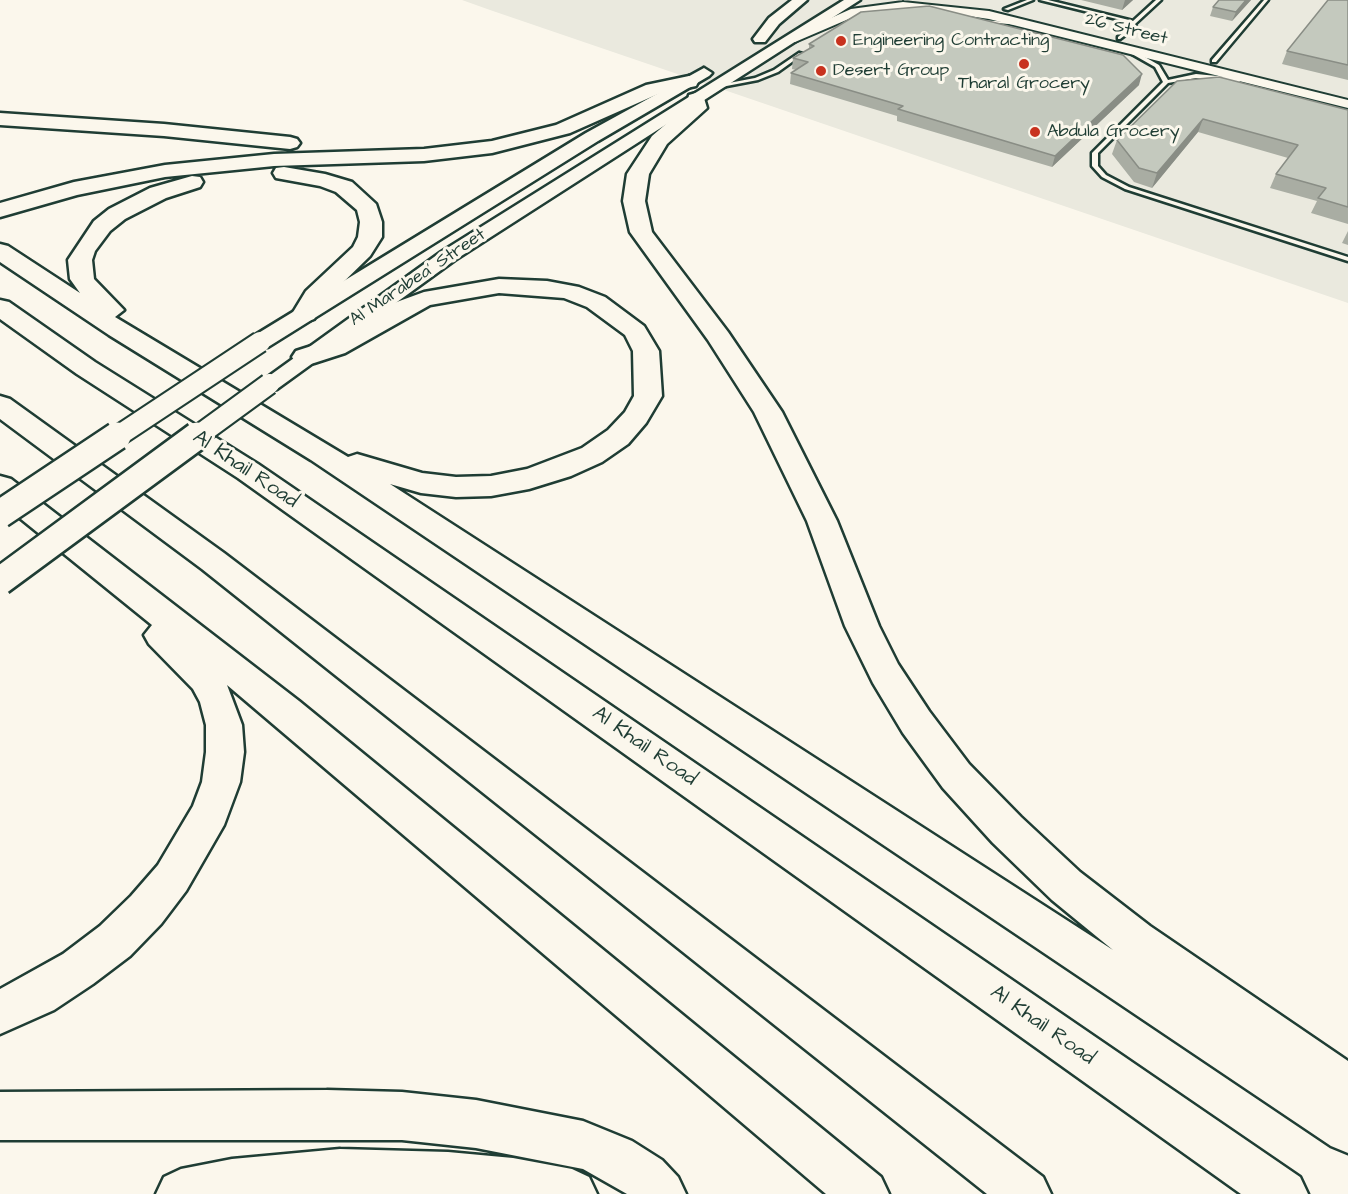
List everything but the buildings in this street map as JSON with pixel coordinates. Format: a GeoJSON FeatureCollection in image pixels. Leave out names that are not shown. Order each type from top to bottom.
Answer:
{"type":"FeatureCollection","features":[{"type":"Feature","properties":{"kind":"highway"},"geometry":{"type":"LineString","coordinates":[[0,210],[74,189],[165,171],[274,160],[400,156],[466,151],[540,136],[608,111],[653,88],[700,89],[697,108],[660,140],[638,174],[634,201],[641,232],[650,248],[720,337],[768,412],[822,521],[867,636],[885,673],[916,722],[956,776],[992,815],[1066,886],[1135,941],[1348,1089]]}},
{"type":"Feature","properties":{"kind":"highway"},"geometry":{"type":"LineString","coordinates":[[0,119],[172,131],[324,146],[466,151]]}},
{"type":"Feature","properties":{"kind":"highway"},"geometry":{"type":"LineString","coordinates":[[118,330],[113,312],[92,293],[82,279],[80,260],[90,240],[117,214],[158,194],[217,176],[248,173],[302,175],[325,180],[344,187],[358,197],[368,209],[371,222],[370,237],[363,251],[315,296],[305,314]]}},
{"type":"Feature","properties":{"kind":"highway"},"geometry":{"type":"LineString","coordinates":[[0,251],[118,330],[321,453],[1348,1129]]}},
{"type":"Feature","properties":{"kind":"highway"},"geometry":{"type":"LineString","coordinates":[[305,357],[336,347],[403,308],[424,299],[474,288],[499,286],[547,288],[570,292],[596,302],[635,331],[646,351],[649,372],[648,396],[636,417],[618,437],[592,455],[550,473],[491,486],[456,487],[421,483],[321,453]]}},
{"type":"Feature","properties":{"kind":"highway","name":"Al Khail Road"},"geometry":{"type":"LineString","coordinates":[[0,307],[86,368],[248,471],[1283,1194]]}},
{"type":"Feature","properties":{"kind":"highway"},"geometry":{"type":"LineString","coordinates":[[0,405],[213,561],[1026,1194]]}},
{"type":"Feature","properties":{"kind":"highway"},"geometry":{"type":"LineString","coordinates":[[0,486],[295,720],[864,1194]]}},
{"type":"Feature","properties":{"kind":"highway"},"geometry":{"type":"LineString","coordinates":[[0,1012],[38,994],[78,969],[115,940],[146,910],[172,878],[210,813],[221,782],[225,752],[224,725],[217,700],[205,679],[156,630],[152,615],[154,606]]}},
{"type":"Feature","properties":{"kind":"highway"},"geometry":{"type":"LineString","coordinates":[[0,1116],[327,1114],[402,1116],[476,1124],[583,1145],[615,1158],[645,1177],[661,1194]]}},
{"type":"Feature","properties":{"kind":"highway"},"geometry":{"type":"LineString","coordinates":[[181,1194],[232,1184],[340,1173],[448,1176],[513,1183],[572,1194]]}},
{"type":"Feature","properties":{"kind":"main road"},"geometry":{"type":"LineString","coordinates":[[800,0],[774,21],[755,42],[827,0]]}},
{"type":"Feature","properties":{"kind":"main road","name":"Al Marabea' Street"},"geometry":{"type":"LineString","coordinates":[[0,580],[305,357],[448,256],[700,89],[854,0]]}},
{"type":"Feature","properties":{"kind":"main road","name":"Al Marabea' Street"},"geometry":{"type":"LineString","coordinates":[[0,514],[260,342],[592,137],[700,89],[713,68]]}},
{"type":"Feature","properties":{"kind":"street"},"geometry":{"type":"LineString","coordinates":[[908,0],[962,8],[989,15]]}},
{"type":"Feature","properties":{"kind":"street","name":"26 Street"},"geometry":{"type":"LineString","coordinates":[[972,0],[1262,83],[1348,104]]}},
{"type":"Feature","properties":{"kind":"street","name":"26 Street"},"geometry":{"type":"LineString","coordinates":[[790,39],[849,13],[878,8],[928,6],[989,15],[1024,24],[1214,61],[1348,94]]}},
{"type":"Feature","properties":{"kind":"lane"},"geometry":{"type":"LineString","coordinates":[[1006,9],[1031,0]]}},
{"type":"Feature","properties":{"kind":"lane"},"geometry":{"type":"LineString","coordinates":[[1042,0],[1116,16],[1133,24]]}},
{"type":"Feature","properties":{"kind":"lane"},"geometry":{"type":"LineString","coordinates":[[1159,0],[1133,24],[1119,43],[1157,66],[1162,71],[1166,82]]}},
{"type":"Feature","properties":{"kind":"lane"},"geometry":{"type":"LineString","coordinates":[[1214,61],[1266,0]]}},
{"type":"Feature","properties":{"kind":"lane"},"geometry":{"type":"LineString","coordinates":[[850,22],[877,14],[912,11],[998,23],[1024,24]]}},
{"type":"Feature","properties":{"kind":"lane"},"geometry":{"type":"LineString","coordinates":[[700,89],[744,83],[767,75],[805,51]]}},
{"type":"Feature","properties":{"kind":"lane"},"geometry":{"type":"LineString","coordinates":[[1262,83],[1205,76],[1166,82],[1095,153],[1094,162],[1099,171],[1127,188],[1348,259]]}},
{"type":"Feature","properties":{"kind":"shaded area"},"geometry":{"type":"Polygon","coordinates":[[[462,0],[1348,0],[1348,303],[490,10],[462,0]]]}},
{"type":"Feature","properties":{"kind":"place","name":"Engineering Contracting"},"geometry":{"type":"Point","coordinates":[841,41]}},
{"type":"Feature","properties":{"kind":"place","name":"Tharal Grocery"},"geometry":{"type":"Point","coordinates":[1024,64]}},
{"type":"Feature","properties":{"kind":"place","name":"Desert Group"},"geometry":{"type":"Point","coordinates":[821,71]}},
{"type":"Feature","properties":{"kind":"place","name":"Abdula Grocery"},"geometry":{"type":"Point","coordinates":[1035,132]}}]}
